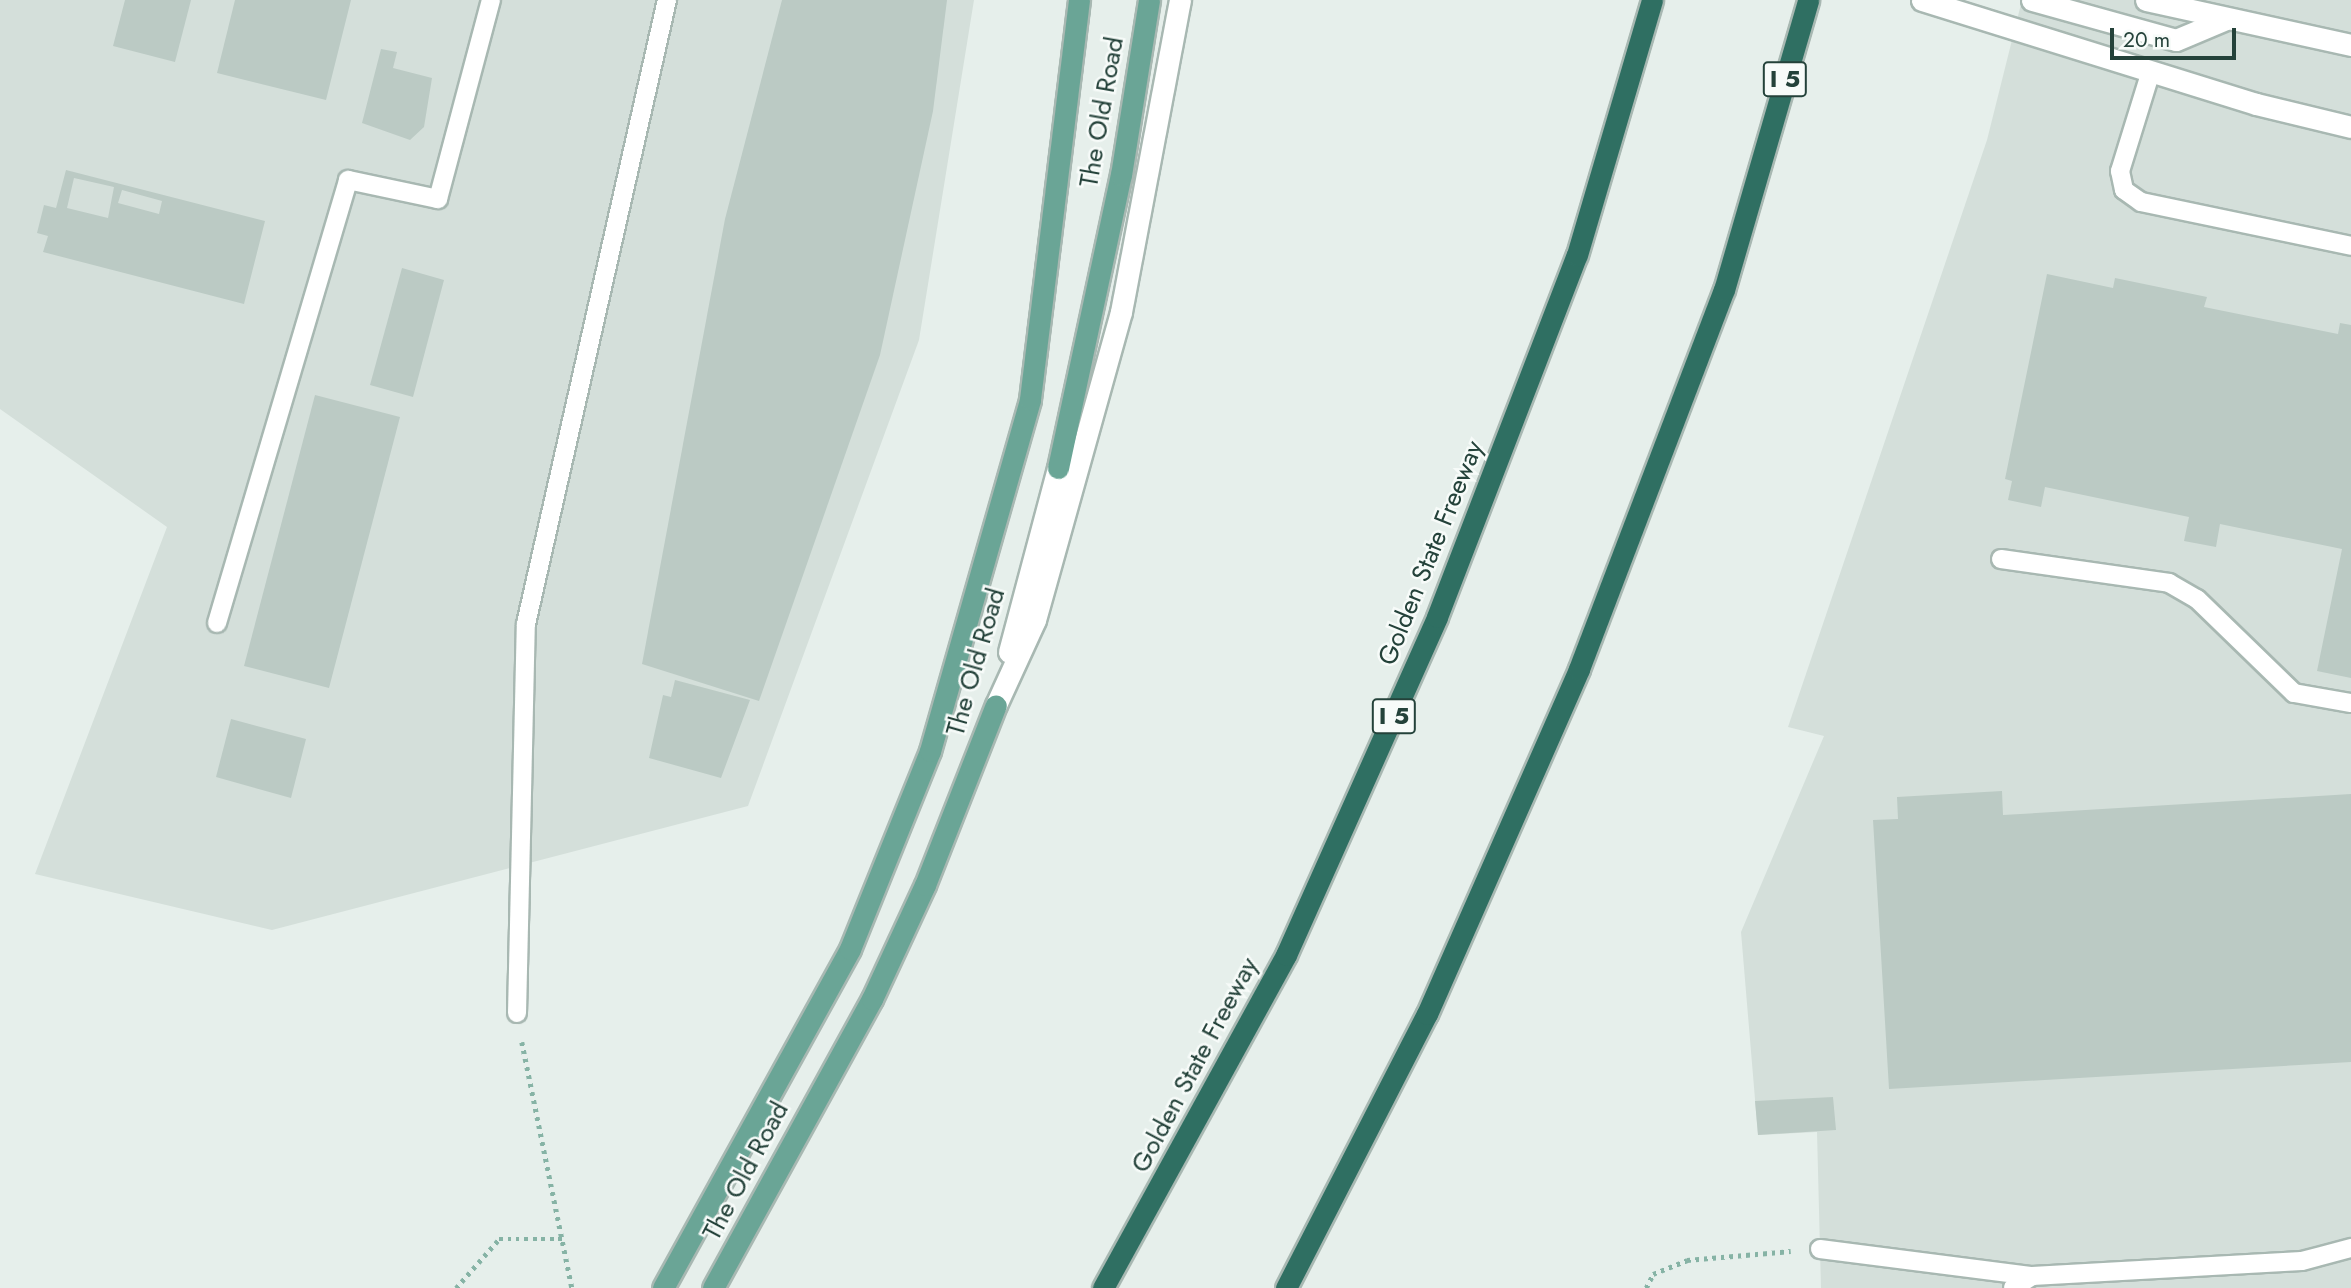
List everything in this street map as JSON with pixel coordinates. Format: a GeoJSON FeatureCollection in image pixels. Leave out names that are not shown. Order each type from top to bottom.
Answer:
{"type":"FeatureCollection","features":[{"type":"Feature","properties":{"kind":"highway","name":"Golden State Freeway"},"geometry":{"type":"LineString","coordinates":[[1102,1288],[1286,955],[1363,786],[1507,438],[1577,255],[1652,0]]}},
{"type":"Feature","properties":{"kind":"highway","name":"I 5"},"geometry":{"type":"LineString","coordinates":[[1286,1288],[1427,1014],[1512,829],[1655,478],[1724,290],[1808,0]]}},
{"type":"Feature","properties":{"kind":"main road","name":"The Old Road"},"geometry":{"type":"LineString","coordinates":[[663,1288],[850,949],[930,751],[1030,399],[1079,0]]}},
{"type":"Feature","properties":{"kind":"main road","name":"The Old Road"},"geometry":{"type":"LineString","coordinates":[[713,1288],[872,999],[925,886],[996,705],[1058,468],[1121,176],[1150,0]]}},
{"type":"Feature","properties":{"kind":"main road"},"geometry":{"type":"LineString","coordinates":[[996,705],[1035,620],[1121,312],[1180,0]]}},
{"type":"Feature","properties":{"kind":"main road"},"geometry":{"type":"LineString","coordinates":[[1905,0],[1970,14]]}},
{"type":"Feature","properties":{"kind":"main road"},"geometry":{"type":"LineString","coordinates":[[1922,0],[2151,71],[2351,127]]}},
{"type":"Feature","properties":{"kind":"main road"},"geometry":{"type":"LineString","coordinates":[[2032,0],[2176,40],[2227,19]]}},
{"type":"Feature","properties":{"kind":"main road"},"geometry":{"type":"LineString","coordinates":[[2146,0],[2351,45]]}},
{"type":"Feature","properties":{"kind":"lane"},"geometry":{"type":"LineString","coordinates":[[217,623],[348,180],[438,199],[491,0]]}},
{"type":"Feature","properties":{"kind":"lane"},"geometry":{"type":"LineString","coordinates":[[517,1013],[526,624],[667,0]]}},
{"type":"Feature","properties":{"kind":"lane"},"geometry":{"type":"LineString","coordinates":[[2151,71],[2120,171],[2124,190],[2141,202],[2351,246]]}},
{"type":"Feature","properties":{"kind":"lane"},"geometry":{"type":"LineString","coordinates":[[2001,559],[2169,583],[2197,599],[2281,685],[2351,703]]}},
{"type":"Feature","properties":{"kind":"lane"},"geometry":{"type":"LineString","coordinates":[[1820,1249],[2032,1276],[2302,1261],[2351,1248]]}},
{"type":"Feature","properties":{"kind":"lane"},"geometry":{"type":"LineString","coordinates":[[2013,1288],[2032,1276]]}},
{"type":"Feature","properties":{"kind":"path"},"geometry":{"type":"LineString","coordinates":[[517,1013],[572,1288]]}},
{"type":"Feature","properties":{"kind":"path"},"geometry":{"type":"LineString","coordinates":[[456,1288],[499,1239],[564,1239]]}},
{"type":"Feature","properties":{"kind":"path"},"geometry":{"type":"LineString","coordinates":[[1646,1288],[1653,1275],[1687,1261],[1820,1249]]}},
{"type":"Feature","properties":{"kind":"shaded area"},"geometry":{"type":"Polygon","coordinates":[[[0,0],[974,0],[919,340],[748,806],[272,930],[35,874],[167,527],[0,409],[0,0]]]}},
{"type":"Feature","properties":{"kind":"shaded area"},"geometry":{"type":"Polygon","coordinates":[[[2022,0],[2351,0],[2351,1288],[1821,1288],[1817,1132],[1758,1135],[1741,932],[1824,736],[1788,727],[1987,140],[2022,0]]]}},
{"type":"Feature","properties":{"kind":"building"},"geometry":{"type":"Polygon","coordinates":[[[125,0],[191,0],[175,62],[113,46],[125,0]]]}},
{"type":"Feature","properties":{"kind":"building"},"geometry":{"type":"Polygon","coordinates":[[[235,0],[351,0],[326,100],[217,73],[235,0]]]}},
{"type":"Feature","properties":{"kind":"building"},"geometry":{"type":"Polygon","coordinates":[[[782,0],[947,0],[933,111],[880,355],[759,701],[642,664],[725,219],[782,0]]]}},
{"type":"Feature","properties":{"kind":"building"},"geometry":{"type":"Polygon","coordinates":[[[381,49],[397,52],[393,68],[432,78],[424,127],[410,140],[362,123],[381,49]]]}},
{"type":"Feature","properties":{"kind":"building"},"geometry":{"type":"Polygon","coordinates":[[[66,170],[265,221],[244,304],[43,252],[48,236],[37,233],[44,205],[56,208],[66,170]],[[74,178],[67,208],[108,218],[114,187],[74,178]],[[122,190],[118,203],[159,214],[162,201],[122,190]]]}},
{"type":"Feature","properties":{"kind":"building"},"geometry":{"type":"Polygon","coordinates":[[[402,268],[444,280],[413,397],[370,385],[402,268]]]}},
{"type":"Feature","properties":{"kind":"building"},"geometry":{"type":"Polygon","coordinates":[[[2047,274],[2113,288],[2115,278],[2207,297],[2204,307],[2338,334],[2340,323],[2351,325],[2351,678],[2317,671],[2342,549],[2220,524],[2216,547],[2184,541],[2189,517],[2045,487],[2041,507],[2008,500],[2012,481],[2005,479],[2047,274]]]}},
{"type":"Feature","properties":{"kind":"building"},"geometry":{"type":"Polygon","coordinates":[[[315,395],[400,417],[329,688],[244,666],[315,395]]]}},
{"type":"Feature","properties":{"kind":"building"},"geometry":{"type":"Polygon","coordinates":[[[675,680],[750,700],[721,778],[649,758],[663,695],[671,697],[675,680]]]}},
{"type":"Feature","properties":{"kind":"building"},"geometry":{"type":"Polygon","coordinates":[[[231,719],[306,739],[291,798],[216,777],[231,719]]]}},
{"type":"Feature","properties":{"kind":"building"},"geometry":{"type":"Polygon","coordinates":[[[2002,791],[2003,815],[2351,794],[2351,1062],[1889,1089],[1873,820],[1898,819],[1897,797],[2002,791]]]}},
{"type":"Feature","properties":{"kind":"building"},"geometry":{"type":"Polygon","coordinates":[[[1833,1097],[1836,1130],[1758,1135],[1755,1101],[1833,1097]]]}}]}
